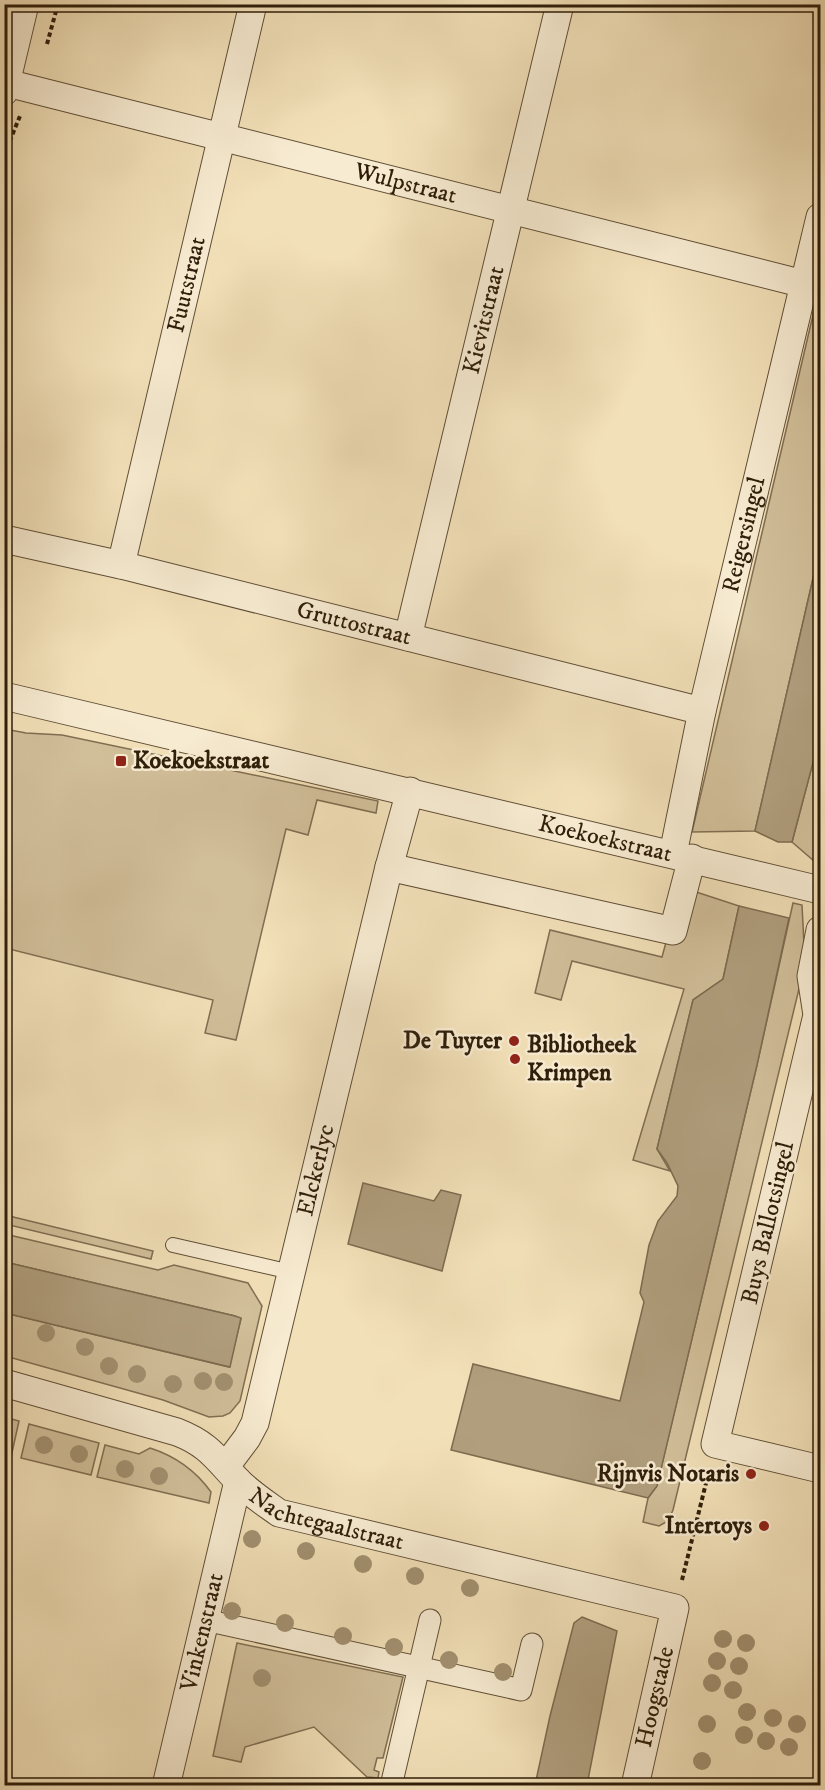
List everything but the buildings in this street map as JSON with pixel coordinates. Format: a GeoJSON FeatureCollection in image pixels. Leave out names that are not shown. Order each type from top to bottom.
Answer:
{"type":"FeatureCollection","features":[{"type":"Feature","properties":{"kind":"street"},"geometry":{"type":"LineString","coordinates":[[14,88],[25,4]]}},
{"type":"Feature","properties":{"kind":"street","name":"Fuutstraat"},"geometry":{"type":"LineString","coordinates":[[121,565],[253,4]]}},
{"type":"Feature","properties":{"kind":"street","name":"Kievitstraat"},"geometry":{"type":"LineString","coordinates":[[408,637],[560,4]]}},
{"type":"Feature","properties":{"kind":"street","name":"Wulpstraat"},"geometry":{"type":"LineString","coordinates":[[14,88],[222,137],[804,284]]}},
{"type":"Feature","properties":{"kind":"street","name":"Reigersingel"},"geometry":{"type":"LineString","coordinates":[[683,856],[702,711],[820,217]]}},
{"type":"Feature","properties":{"kind":"street","name":"Gruttostraat"},"geometry":{"type":"LineString","coordinates":[[4,539],[121,565],[702,711]]}},
{"type":"Feature","properties":{"kind":"street","name":"Koekoekstraat"},"geometry":{"type":"LineString","coordinates":[[4,696],[820,890]]}},
{"type":"Feature","properties":{"kind":"street","name":"Elckerlyc"},"geometry":{"type":"LineString","coordinates":[[232,1474],[255,1424],[389,867],[410,791]]}},
{"type":"Feature","properties":{"kind":"street"},"geometry":{"type":"LineString","coordinates":[[389,867],[673,931],[683,856]]}},
{"type":"Feature","properties":{"kind":"street","name":"Buys Ballotsingel"},"geometry":{"type":"LineString","coordinates":[[715,1444],[817,1016],[811,976],[820,930]]}},
{"type":"Feature","properties":{"kind":"street","name":"Nachtegaalstraat"},"geometry":{"type":"LineString","coordinates":[[4,1383],[193,1438],[206,1446],[258,1499],[279,1513],[675,1608]]}},
{"type":"Feature","properties":{"kind":"street"},"geometry":{"type":"LineString","coordinates":[[715,1444],[820,1469]]}},
{"type":"Feature","properties":{"kind":"street","name":"Vinkenstraat"},"geometry":{"type":"LineString","coordinates":[[166,1785],[205,1620],[232,1474]]}},
{"type":"Feature","properties":{"kind":"street","name":"Hoogstade"},"geometry":{"type":"LineString","coordinates":[[635,1785],[675,1608]]}},
{"type":"Feature","properties":{"kind":"street"},"geometry":{"type":"LineString","coordinates":[[205,1620],[521,1690],[532,1644]]}},
{"type":"Feature","properties":{"kind":"street"},"geometry":{"type":"LineString","coordinates":[[391,1785],[430,1620]]}},
{"type":"Feature","properties":{"kind":"lane"},"geometry":{"type":"LineString","coordinates":[[173,1245],[291,1272]]}},
{"type":"Feature","properties":{"kind":"path"},"geometry":{"type":"LineString","coordinates":[[4,155],[14,88]]}},
{"type":"Feature","properties":{"kind":"path"},"geometry":{"type":"LineString","coordinates":[[675,1608],[715,1444]]}},
{"type":"Feature","properties":{"kind":"shaded area"},"geometry":{"type":"Polygon","coordinates":[[[820,285],[820,548],[755,831],[692,832],[820,285]]]}},
{"type":"Feature","properties":{"kind":"shaded area"},"geometry":{"type":"Polygon","coordinates":[[[820,548],[820,736],[792,842],[778,842],[755,831],[820,548]]]}},
{"type":"Feature","properties":{"kind":"shaded area"},"geometry":{"type":"Polygon","coordinates":[[[5,729],[62,735],[378,801],[376,813],[317,800],[308,835],[286,829],[236,1040],[205,1033],[213,1000],[5,948],[5,729]]]}},
{"type":"Feature","properties":{"kind":"shaded area"},"geometry":{"type":"Polygon","coordinates":[[[820,736],[820,848],[814,861],[792,842],[820,736]]]}},
{"type":"Feature","properties":{"kind":"shaded area"},"geometry":{"type":"Polygon","coordinates":[[[681,887],[739,906],[723,979],[693,1000],[657,1149],[670,1171],[633,1160],[684,989],[572,961],[561,1000],[535,993],[550,930],[662,957],[681,887]]]}},
{"type":"Feature","properties":{"kind":"shaded area"},"geometry":{"type":"Polygon","coordinates":[[[793,903],[802,905],[805,964],[673,1510],[668,1521],[659,1526],[643,1522],[648,1498],[657,1486],[793,903]]]}},
{"type":"Feature","properties":{"kind":"shaded area"},"geometry":{"type":"Polygon","coordinates":[[[739,906],[789,918],[757,1065],[657,1486],[648,1498],[451,1450],[473,1364],[620,1401],[644,1302],[640,1293],[649,1245],[658,1221],[677,1196],[678,1186],[657,1149],[693,1000],[723,979],[739,906]]]}},
{"type":"Feature","properties":{"kind":"shaded area"},"geometry":{"type":"Polygon","coordinates":[[[363,1183],[434,1201],[441,1190],[461,1195],[442,1271],[348,1244],[363,1183]]]}},
{"type":"Feature","properties":{"kind":"shaded area"},"geometry":{"type":"Polygon","coordinates":[[[5,1215],[153,1251],[151,1259],[5,1224],[5,1215]]]}},
{"type":"Feature","properties":{"kind":"shaded area"},"geometry":{"type":"Polygon","coordinates":[[[5,1234],[158,1270],[174,1265],[248,1283],[262,1306],[240,1401],[230,1413],[209,1417],[163,1400],[5,1356],[5,1313],[229,1367],[241,1319],[5,1262],[5,1234]]]}},
{"type":"Feature","properties":{"kind":"shaded area"},"geometry":{"type":"Polygon","coordinates":[[[5,1262],[241,1318],[230,1367],[5,1313],[5,1262]]]}},
{"type":"Feature","properties":{"kind":"shaded area"},"geometry":{"type":"Polygon","coordinates":[[[4,1417],[19,1421],[9,1466],[5,1465],[4,1417]]]}},
{"type":"Feature","properties":{"kind":"shaded area"},"geometry":{"type":"Polygon","coordinates":[[[29,1424],[99,1443],[91,1475],[21,1458],[29,1424]]]}},
{"type":"Feature","properties":{"kind":"shaded area"},"geometry":{"type":"Polygon","coordinates":[[[105,1445],[139,1454],[150,1448],[176,1460],[199,1477],[211,1492],[209,1503],[97,1477],[105,1445]]]}},
{"type":"Feature","properties":{"kind":"shaded area"},"geometry":{"type":"Polygon","coordinates":[[[582,1617],[617,1631],[587,1785],[535,1785],[574,1623],[582,1617]]]}},
{"type":"Feature","properties":{"kind":"shaded area"},"geometry":{"type":"Polygon","coordinates":[[[237,1643],[403,1677],[383,1758],[377,1758],[374,1770],[379,1772],[378,1778],[367,1777],[314,1727],[245,1747],[241,1762],[213,1756],[237,1643]]]}},
{"type":"Feature","properties":{"kind":"place","name":"Koekoekstraat"},"geometry":{"type":"Point","coordinates":[121,761]}},
{"type":"Feature","properties":{"kind":"place","name":"De Tuyter"},"geometry":{"type":"Point","coordinates":[514,1041]}},
{"type":"Feature","properties":{"kind":"place","name":"Bibliotheek Krimpen"},"geometry":{"type":"Point","coordinates":[515,1059]}},
{"type":"Feature","properties":{"kind":"place","name":"Rijnvis Notaris"},"geometry":{"type":"Point","coordinates":[751,1474]}},
{"type":"Feature","properties":{"kind":"place","name":"Intertoys"},"geometry":{"type":"Point","coordinates":[764,1526]}}]}
